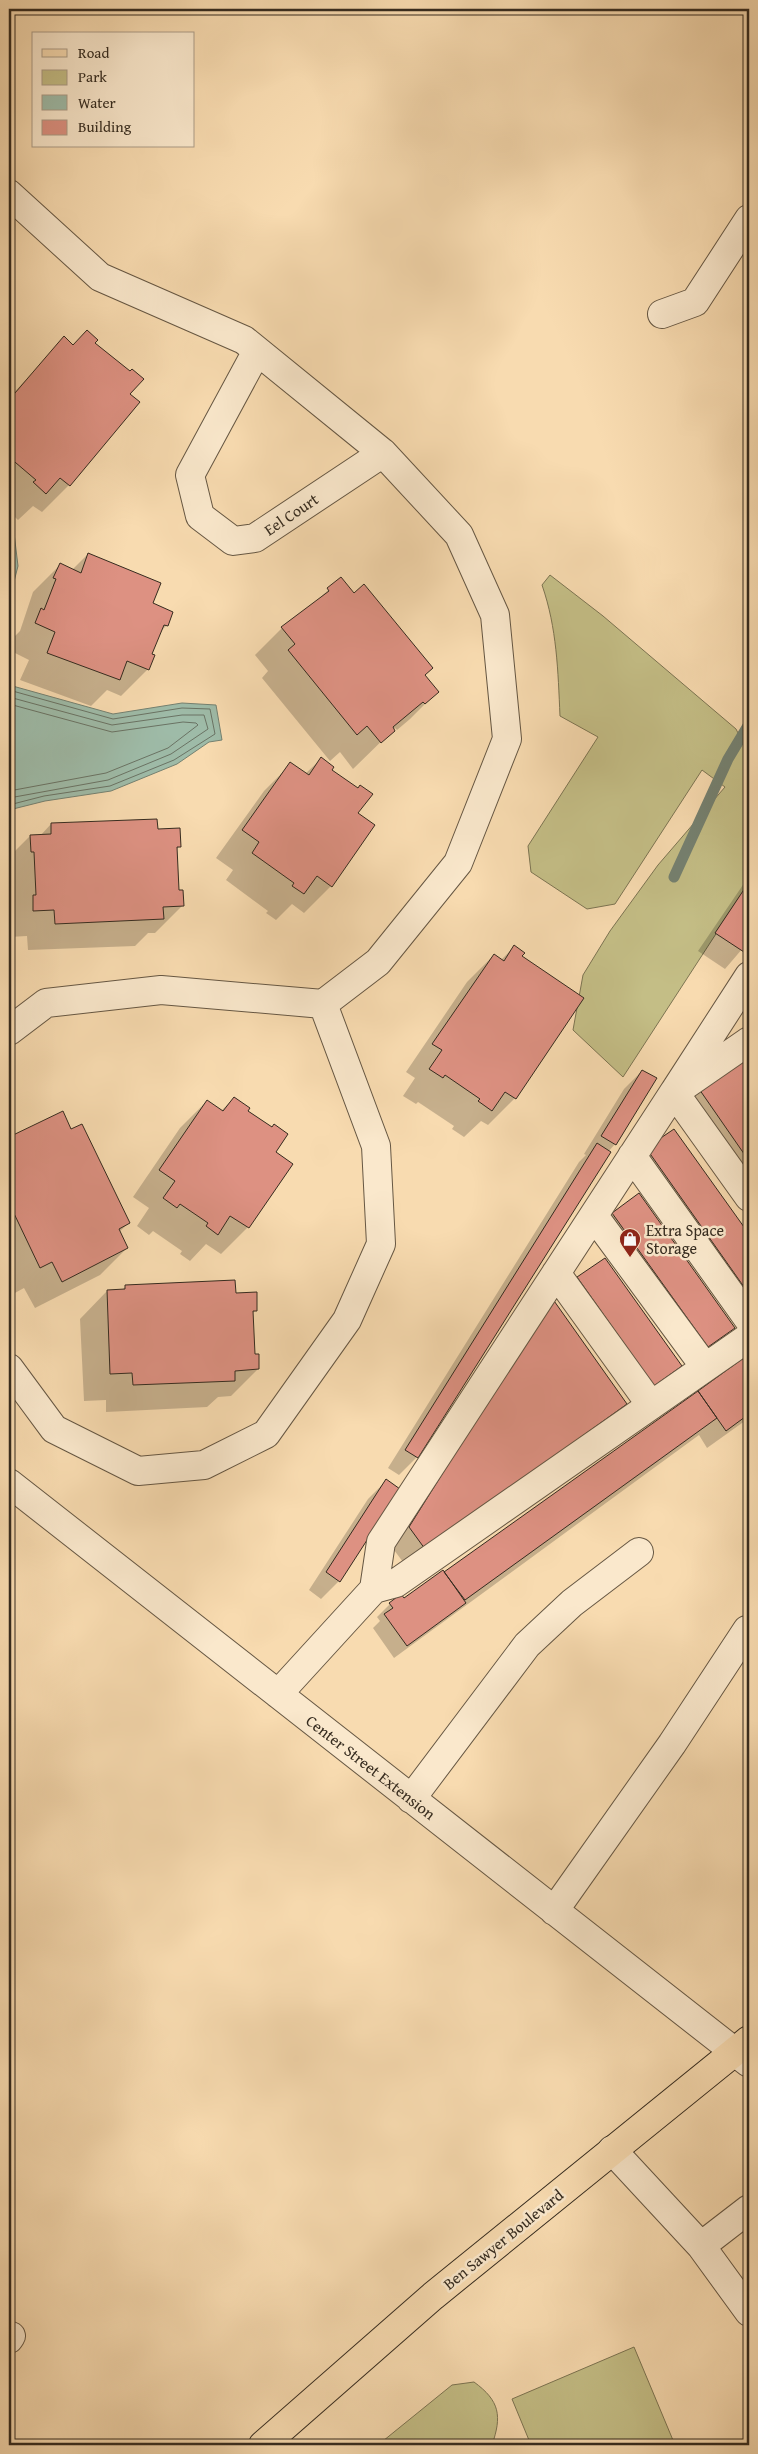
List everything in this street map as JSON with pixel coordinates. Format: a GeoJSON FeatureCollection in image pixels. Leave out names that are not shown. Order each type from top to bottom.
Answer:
{"type":"FeatureCollection","features":[{"type":"Feature","properties":{"kind":"main road","name":"Ben Sawyer Boulevard"},"geometry":{"type":"LineString","coordinates":[[263,2445],[433,2296],[612,2150],[744,2052]]}},
{"type":"Feature","properties":{"kind":"street"},"geometry":{"type":"LineString","coordinates":[[9,194],[100,277],[244,340],[383,453],[459,535],[495,615],[507,739],[458,863],[378,962],[323,1004],[161,990],[46,1003],[9,1031]]}},
{"type":"Feature","properties":{"kind":"street"},"geometry":{"type":"LineString","coordinates":[[662,314],[695,302],[749,219]]}},
{"type":"Feature","properties":{"kind":"street","name":"Eel Court"},"geometry":{"type":"LineString","coordinates":[[257,351],[190,475],[200,516],[233,541],[255,538],[383,453]]}},
{"type":"Feature","properties":{"kind":"street"},"geometry":{"type":"LineString","coordinates":[[374,1589],[381,1542],[749,976]]}},
{"type":"Feature","properties":{"kind":"street"},"geometry":{"type":"LineString","coordinates":[[9,1368],[54,1429],[138,1472],[204,1465],[266,1434],[347,1320],[381,1244],[376,1146],[323,1004]]}},
{"type":"Feature","properties":{"kind":"street"},"geometry":{"type":"LineString","coordinates":[[674,1092],[749,1041]]}},
{"type":"Feature","properties":{"kind":"street"},"geometry":{"type":"LineString","coordinates":[[674,1092],[749,1197]]}},
{"type":"Feature","properties":{"kind":"street"},"geometry":{"type":"LineString","coordinates":[[632,1156],[749,1320]]}},
{"type":"Feature","properties":{"kind":"street"},"geometry":{"type":"LineString","coordinates":[[594,1216],[705,1368]]}},
{"type":"Feature","properties":{"kind":"street"},"geometry":{"type":"LineString","coordinates":[[556,1273],[651,1405]]}},
{"type":"Feature","properties":{"kind":"street"},"geometry":{"type":"LineString","coordinates":[[278,1694],[374,1589],[396,1583],[749,1337]]}},
{"type":"Feature","properties":{"kind":"street","name":"Center Street Extension"},"geometry":{"type":"LineString","coordinates":[[9,1483],[554,1911],[744,2052]]}},
{"type":"Feature","properties":{"kind":"street"},"geometry":{"type":"LineString","coordinates":[[411,1799],[527,1646],[572,1603],[639,1552]]}},
{"type":"Feature","properties":{"kind":"street"},"geometry":{"type":"LineString","coordinates":[[554,1911],[672,1744],[747,1630]]}},
{"type":"Feature","properties":{"kind":"street"},"geometry":{"type":"LineString","coordinates":[[612,2150],[701,2246],[749,2312]]}},
{"type":"Feature","properties":{"kind":"street"},"geometry":{"type":"LineString","coordinates":[[701,2246],[749,2210]]}},
{"type":"Feature","properties":{"kind":"green space"},"geometry":{"type":"Polygon","coordinates":[[[550,575],[603,616],[736,729],[749,755],[749,883],[623,1077],[573,1030],[583,975],[610,931],[658,865],[725,787],[702,770],[615,904],[587,909],[531,872],[528,846],[598,737],[560,716],[554,633],[542,585],[550,575]]]}},
{"type":"Feature","properties":{"kind":"green space"},"geometry":{"type":"Polygon","coordinates":[[[634,2347],[675,2445],[531,2445],[512,2399],[634,2347]]]}},
{"type":"Feature","properties":{"kind":"green space"},"geometry":{"type":"Polygon","coordinates":[[[474,2382],[483,2389],[494,2403],[498,2417],[492,2445],[378,2445],[452,2385],[474,2382]]]}},
{"type":"Feature","properties":{"kind":"water"},"geometry":{"type":"Polygon","coordinates":[[[9,527],[14,533],[18,566],[9,601],[9,527]]]}},
{"type":"Feature","properties":{"kind":"water"},"geometry":{"type":"Polygon","coordinates":[[[9,685],[113,714],[182,703],[216,705],[222,740],[209,742],[177,764],[111,791],[45,801],[9,810],[9,685]]]}},
{"type":"Feature","properties":{"kind":"building"},"geometry":{"type":"Polygon","coordinates":[[[87,330],[98,340],[95,343],[130,371],[132,369],[144,379],[130,394],[140,402],[70,486],[60,478],[46,494],[33,482],[36,480],[9,457],[9,400],[64,336],[73,345],[87,330]]]}},
{"type":"Feature","properties":{"kind":"building"},"geometry":{"type":"Polygon","coordinates":[[[88,553],[161,583],[153,603],[173,612],[168,626],[164,625],[152,654],[155,655],[149,670],[127,661],[120,680],[47,653],[55,632],[35,623],[41,608],[44,610],[56,579],[53,578],[60,563],[81,573],[88,553]]]}},
{"type":"Feature","properties":{"kind":"building"},"geometry":{"type":"Polygon","coordinates":[[[341,577],[354,593],[364,584],[433,668],[425,675],[439,692],[425,704],[423,702],[393,727],[395,731],[381,743],[367,726],[357,735],[288,650],[295,644],[281,627],[329,591],[327,588],[341,577]]]}},
{"type":"Feature","properties":{"kind":"building"},"geometry":{"type":"Polygon","coordinates":[[[321,757],[334,767],[332,770],[358,788],[360,785],[373,794],[358,813],[375,825],[332,887],[317,876],[304,894],[292,886],[294,883],[252,853],[259,842],[242,830],[290,762],[309,775],[321,757]]]}},
{"type":"Feature","properties":{"kind":"building"},"geometry":{"type":"Polygon","coordinates":[[[157,819],[158,829],[180,828],[181,847],[177,847],[179,890],[183,890],[184,906],[163,907],[164,919],[55,924],[54,910],[33,911],[33,895],[36,895],[34,852],[31,852],[30,835],[51,834],[51,823],[157,819]]]}},
{"type":"Feature","properties":{"kind":"building"},"geometry":{"type":"Polygon","coordinates":[[[749,882],[749,944],[744,952],[715,933],[749,882]]]}},
{"type":"Feature","properties":{"kind":"building"},"geometry":{"type":"Polygon","coordinates":[[[514,945],[525,953],[522,956],[584,998],[516,1099],[505,1092],[492,1111],[478,1101],[480,1099],[445,1075],[443,1078],[429,1069],[442,1050],[432,1044],[494,954],[504,961],[514,945]]]}},
{"type":"Feature","properties":{"kind":"building"},"geometry":{"type":"Polygon","coordinates":[[[749,1049],[749,1161],[697,1086],[749,1049]]]}},
{"type":"Feature","properties":{"kind":"building"},"geometry":{"type":"Polygon","coordinates":[[[642,1070],[657,1078],[616,1145],[601,1136],[642,1070]]]}},
{"type":"Feature","properties":{"kind":"building"},"geometry":{"type":"Polygon","coordinates":[[[234,1097],[250,1108],[248,1111],[272,1127],[274,1124],[288,1134],[276,1152],[293,1164],[249,1228],[230,1216],[218,1235],[206,1226],[208,1223],[180,1204],[177,1208],[163,1198],[175,1181],[159,1170],[207,1100],[223,1111],[234,1097]]]}},
{"type":"Feature","properties":{"kind":"building"},"geometry":{"type":"Polygon","coordinates":[[[63,1111],[71,1129],[82,1124],[130,1223],[119,1229],[128,1248],[62,1282],[52,1262],[40,1268],[9,1203],[9,1137],[63,1111]]]}},
{"type":"Feature","properties":{"kind":"building"},"geometry":{"type":"Polygon","coordinates":[[[674,1129],[749,1234],[749,1294],[646,1148],[674,1129]]]}},
{"type":"Feature","properties":{"kind":"building"},"geometry":{"type":"Polygon","coordinates":[[[597,1143],[611,1152],[418,1458],[405,1450],[597,1143]]]}},
{"type":"Feature","properties":{"kind":"building"},"geometry":{"type":"Polygon","coordinates":[[[639,1193],[735,1328],[708,1347],[612,1213],[639,1193]]]}},
{"type":"Feature","properties":{"kind":"building"},"geometry":{"type":"Polygon","coordinates":[[[605,1258],[682,1366],[654,1386],[577,1277],[605,1258]]]}},
{"type":"Feature","properties":{"kind":"building"},"geometry":{"type":"Polygon","coordinates":[[[235,1280],[236,1293],[257,1292],[257,1311],[253,1311],[255,1354],[259,1354],[259,1369],[235,1371],[235,1381],[133,1385],[132,1373],[110,1374],[107,1290],[125,1289],[125,1285],[235,1280]]]}},
{"type":"Feature","properties":{"kind":"building"},"geometry":{"type":"Polygon","coordinates":[[[552,1298],[627,1404],[425,1549],[409,1527],[552,1298]]]}},
{"type":"Feature","properties":{"kind":"building"},"geometry":{"type":"Polygon","coordinates":[[[749,1354],[749,1414],[726,1431],[698,1391],[749,1354]]]}},
{"type":"Feature","properties":{"kind":"building"},"geometry":{"type":"Polygon","coordinates":[[[698,1391],[717,1418],[465,1600],[444,1572],[698,1391]]]}},
{"type":"Feature","properties":{"kind":"building"},"geometry":{"type":"Polygon","coordinates":[[[386,1479],[400,1489],[340,1582],[326,1572],[386,1479]]]}},
{"type":"Feature","properties":{"kind":"building"},"geometry":{"type":"Polygon","coordinates":[[[443,1570],[466,1603],[407,1646],[384,1614],[393,1608],[389,1603],[401,1594],[404,1598],[443,1570]]]}},
{"type":"Feature","properties":{"kind":"waterway"},"geometry":{"type":"LineString","coordinates":[[674,877],[728,759],[749,724]]}},
{"type":"Feature","properties":{"kind":"place","name":"Extra Space Storage"},"geometry":{"type":"Point","coordinates":[630,1258]}}]}
